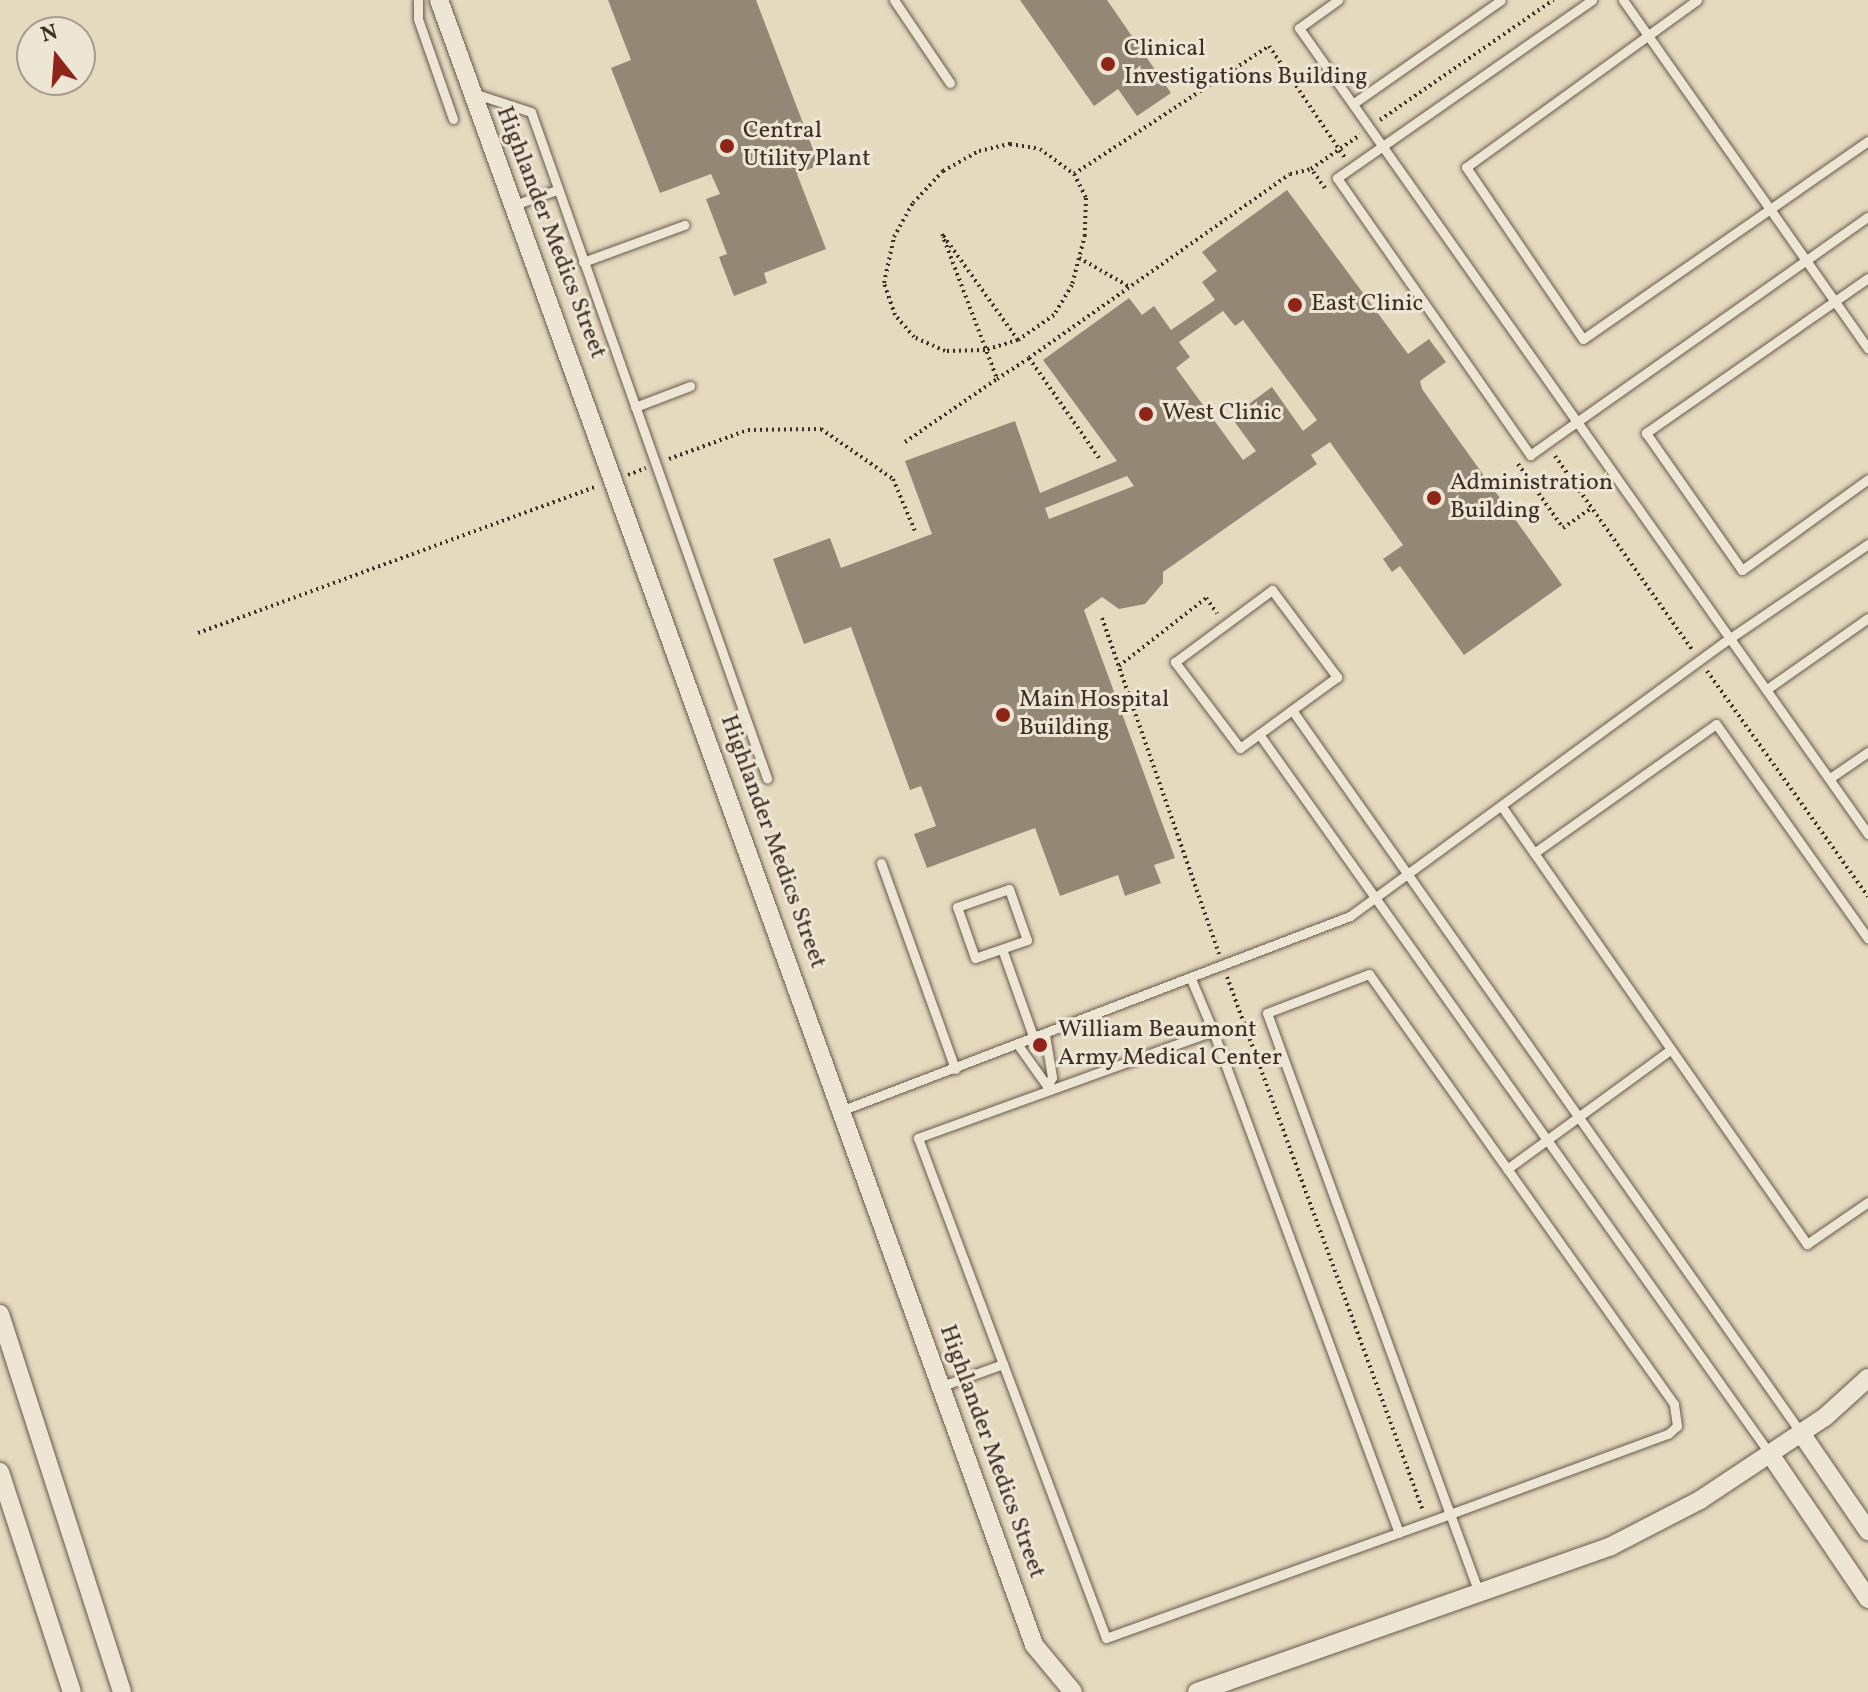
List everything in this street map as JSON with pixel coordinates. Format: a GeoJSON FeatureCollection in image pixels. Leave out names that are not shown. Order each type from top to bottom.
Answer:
{"type":"FeatureCollection","features":[{"type":"Feature","properties":{"kind":"street","name":"Highlander Medics Street"},"geometry":{"type":"LineString","coordinates":[[439,0],[470,91],[616,479],[1034,1645],[1073,1692]]}},
{"type":"Feature","properties":{"kind":"street"},"geometry":{"type":"LineString","coordinates":[[0,1314],[122,1692]]}},
{"type":"Feature","properties":{"kind":"street"},"geometry":{"type":"LineString","coordinates":[[1197,1692],[1611,1546],[1700,1500],[1801,1433],[1868,1378]]}},
{"type":"Feature","properties":{"kind":"street"},"geometry":{"type":"LineString","coordinates":[[1801,1433],[1868,1531]]}},
{"type":"Feature","properties":{"kind":"street"},"geometry":{"type":"LineString","coordinates":[[1770,1454],[1868,1599]]}},
{"type":"Feature","properties":{"kind":"street"},"geometry":{"type":"LineString","coordinates":[[0,1472],[72,1692]]}},
{"type":"Feature","properties":{"kind":"lane"},"geometry":{"type":"LineString","coordinates":[[418,0],[418,19],[453,119]]}},
{"type":"Feature","properties":{"kind":"lane"},"geometry":{"type":"LineString","coordinates":[[894,0],[950,83]]}},
{"type":"Feature","properties":{"kind":"lane"},"geometry":{"type":"LineString","coordinates":[[1338,0],[1299,28],[1385,145],[1868,834]]}},
{"type":"Feature","properties":{"kind":"lane"},"geometry":{"type":"LineString","coordinates":[[1354,103],[1501,0]]}},
{"type":"Feature","properties":{"kind":"lane"},"geometry":{"type":"LineString","coordinates":[[1592,0],[1337,178],[1530,455],[1868,217]]}},
{"type":"Feature","properties":{"kind":"lane"},"geometry":{"type":"LineString","coordinates":[[1623,0],[1868,348]]}},
{"type":"Feature","properties":{"kind":"lane"},"geometry":{"type":"LineString","coordinates":[[1697,0],[1466,167],[1583,339],[1868,141]]}},
{"type":"Feature","properties":{"kind":"lane"},"geometry":{"type":"LineString","coordinates":[[470,91],[531,112],[767,778]]}},
{"type":"Feature","properties":{"kind":"lane"},"geometry":{"type":"LineString","coordinates":[[514,205],[557,190]]}},
{"type":"Feature","properties":{"kind":"lane"},"geometry":{"type":"LineString","coordinates":[[583,262],[684,225]]}},
{"type":"Feature","properties":{"kind":"lane"},"geometry":{"type":"LineString","coordinates":[[1868,278],[1646,433],[1742,570],[1868,479]]}},
{"type":"Feature","properties":{"kind":"lane"},"geometry":{"type":"LineString","coordinates":[[635,407],[690,386]]}},
{"type":"Feature","properties":{"kind":"lane"},"geometry":{"type":"LineString","coordinates":[[843,1110],[1224,967],[1350,916],[1731,637],[1868,544]]}},
{"type":"Feature","properties":{"kind":"lane"},"geometry":{"type":"LineString","coordinates":[[1272,590],[1337,677],[1292,710],[1240,748],[1175,662],[1272,590]]}},
{"type":"Feature","properties":{"kind":"lane"},"geometry":{"type":"LineString","coordinates":[[1767,689],[1868,618]]}},
{"type":"Feature","properties":{"kind":"lane"},"geometry":{"type":"LineString","coordinates":[[1292,710],[1801,1433]]}},
{"type":"Feature","properties":{"kind":"lane"},"geometry":{"type":"LineString","coordinates":[[1534,853],[1716,724],[1868,939]]}},
{"type":"Feature","properties":{"kind":"lane"},"geometry":{"type":"LineString","coordinates":[[1259,734],[1770,1454]]}},
{"type":"Feature","properties":{"kind":"lane"},"geometry":{"type":"LineString","coordinates":[[1830,778],[1868,752]]}},
{"type":"Feature","properties":{"kind":"lane"},"geometry":{"type":"LineString","coordinates":[[1502,807],[1807,1244],[1868,1202]]}},
{"type":"Feature","properties":{"kind":"lane"},"geometry":{"type":"LineString","coordinates":[[881,863],[955,1069]]}},
{"type":"Feature","properties":{"kind":"lane"},"geometry":{"type":"LineString","coordinates":[[1009,889],[1027,940],[1002,949],[975,958],[957,907],[1009,889]]}},
{"type":"Feature","properties":{"kind":"lane"},"geometry":{"type":"LineString","coordinates":[[1002,949],[1034,1039]]}},
{"type":"Feature","properties":{"kind":"lane"},"geometry":{"type":"LineString","coordinates":[[1213,1031],[918,1138],[1106,1638],[1399,1533],[1450,1514],[1668,1434],[1677,1426],[1674,1404],[1369,974],[1267,1013],[1450,1514],[1479,1593]]}},
{"type":"Feature","properties":{"kind":"lane"},"geometry":{"type":"LineString","coordinates":[[1191,979],[1399,1533]]}},
{"type":"Feature","properties":{"kind":"lane"},"geometry":{"type":"LineString","coordinates":[[1045,1035],[1052,1077],[1049,1088]]}},
{"type":"Feature","properties":{"kind":"lane"},"geometry":{"type":"LineString","coordinates":[[1018,1045],[1040,1082],[1049,1088]]}},
{"type":"Feature","properties":{"kind":"lane"},"geometry":{"type":"LineString","coordinates":[[1507,1169],[1670,1050]]}},
{"type":"Feature","properties":{"kind":"lane"},"geometry":{"type":"LineString","coordinates":[[942,1386],[1003,1364]]}},
{"type":"Feature","properties":{"kind":"path"},"geometry":{"type":"LineString","coordinates":[[1074,174],[1269,46],[1352,168]]}},
{"type":"Feature","properties":{"kind":"path"},"geometry":{"type":"LineString","coordinates":[[1010,144],[1040,149],[1074,174],[1086,198],[1079,258],[1072,285],[1054,315],[1018,340],[985,350],[945,351],[914,337],[895,315],[884,283],[894,237],[913,203],[943,171],[979,151],[1010,144]]}},
{"type":"Feature","properties":{"kind":"path"},"geometry":{"type":"LineString","coordinates":[[905,442],[1290,174],[1311,169]]}},
{"type":"Feature","properties":{"kind":"path"},"geometry":{"type":"LineString","coordinates":[[997,379],[942,234],[1018,340]]}},
{"type":"Feature","properties":{"kind":"path"},"geometry":{"type":"LineString","coordinates":[[1079,258],[1130,287]]}},
{"type":"Feature","properties":{"kind":"path"},"geometry":{"type":"LineString","coordinates":[[1029,358],[1099,458]]}},
{"type":"Feature","properties":{"kind":"path"},"geometry":{"type":"LineString","coordinates":[[198,633],[748,430],[821,429],[893,479],[915,531]]}},
{"type":"Feature","properties":{"kind":"path"},"geometry":{"type":"LineString","coordinates":[[1119,666],[1206,598],[1226,624]]}},
{"type":"Feature","properties":{"kind":"path"},"geometry":{"type":"LineString","coordinates":[[1102,618],[1224,967],[1422,1508]]}},
{"type":"Feature","properties":{"kind":"building","name":"Central Utility Plant"},"geometry":{"type":"Polygon","coordinates":[[[608,0],[756,0],[819,165],[797,174],[826,249],[764,273],[767,283],[734,296],[719,257],[727,254],[706,199],[720,194],[711,174],[660,193],[611,68],[631,60],[608,0]]]}},
{"type":"Feature","properties":{"kind":"building","name":"Clinical Investigations Building"},"geometry":{"type":"Polygon","coordinates":[[[1020,0],[1107,0],[1171,93],[1137,116],[1118,89],[1094,106],[1020,0]]]}},
{"type":"Feature","properties":{"kind":"building"},"geometry":{"type":"Polygon","coordinates":[[[1287,190],[1408,354],[1429,339],[1446,362],[1420,381],[1422,389],[1562,585],[1464,655],[1400,566],[1392,572],[1383,559],[1403,545],[1330,442],[1311,455],[1317,464],[1163,572],[1163,583],[1145,604],[1119,609],[1102,597],[1084,610],[1175,858],[1154,865],[1161,883],[1125,896],[1118,875],[1060,896],[1035,828],[927,868],[914,834],[936,826],[921,786],[910,790],[851,627],[804,644],[773,559],[830,538],[841,568],[932,534],[905,461],[1015,421],[1040,493],[1117,461],[1043,360],[1129,298],[1142,315],[1154,306],[1171,330],[1215,300],[1202,282],[1217,271],[1202,252],[1287,190]],[[1223,311],[1179,342],[1190,357],[1176,368],[1243,460],[1256,451],[1231,417],[1272,387],[1303,431],[1317,420],[1243,320],[1235,326],[1223,311]],[[1127,476],[1045,508],[1049,519],[1134,486],[1127,476]]]}},
{"type":"Feature","properties":{"kind":"place","name":"Clinical Investigations Building"},"geometry":{"type":"Point","coordinates":[1108,64]}},
{"type":"Feature","properties":{"kind":"place","name":"Central Utility Plant"},"geometry":{"type":"Point","coordinates":[727,146]}},
{"type":"Feature","properties":{"kind":"place","name":"East Clinic"},"geometry":{"type":"Point","coordinates":[1295,305]}},
{"type":"Feature","properties":{"kind":"place","name":"West Clinic"},"geometry":{"type":"Point","coordinates":[1146,414]}},
{"type":"Feature","properties":{"kind":"place","name":"Administration Building"},"geometry":{"type":"Point","coordinates":[1434,498]}},
{"type":"Feature","properties":{"kind":"place","name":"Main Hospital Building"},"geometry":{"type":"Point","coordinates":[1003,715]}},
{"type":"Feature","properties":{"kind":"place","name":"William Beaumont Army Medical Center"},"geometry":{"type":"Point","coordinates":[1040,1045]}}]}
